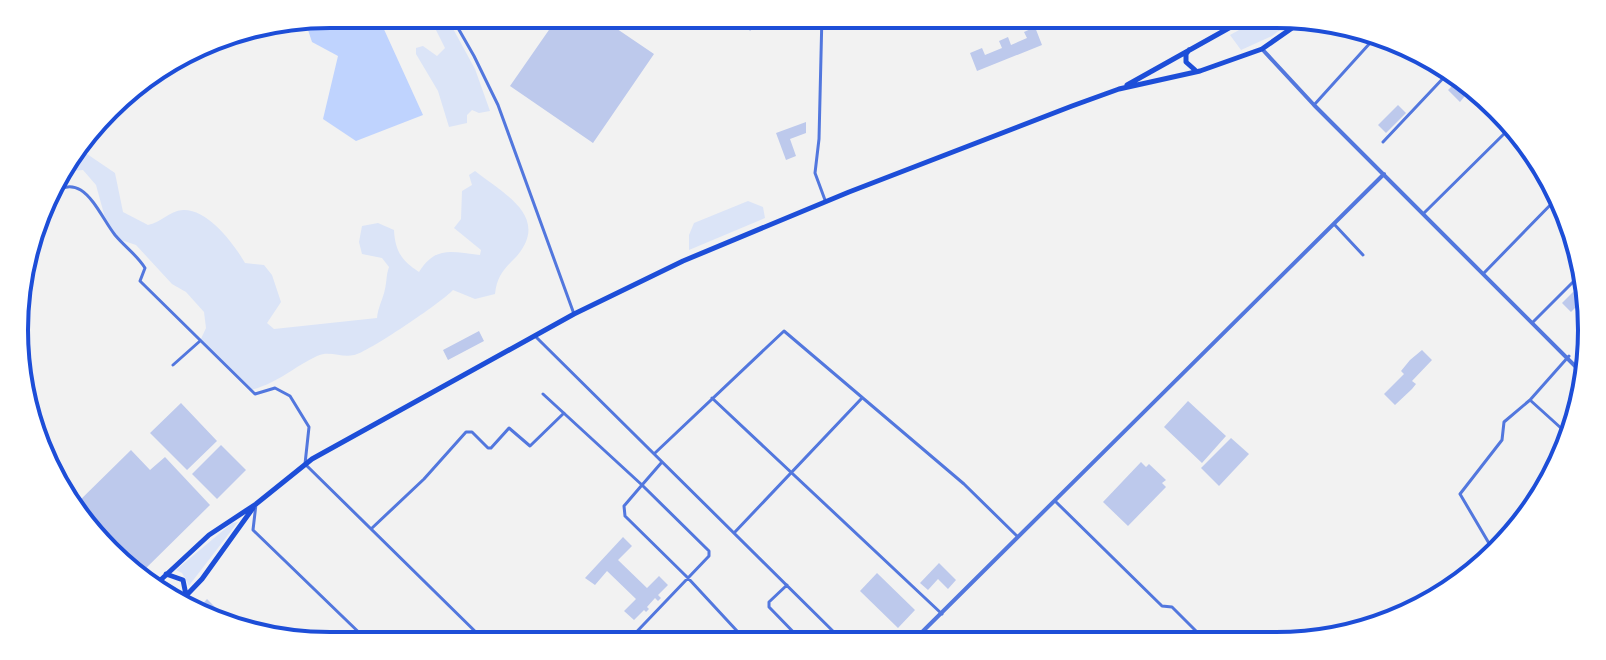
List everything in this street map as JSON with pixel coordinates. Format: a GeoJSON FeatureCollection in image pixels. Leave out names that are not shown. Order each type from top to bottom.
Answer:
{"type":"FeatureCollection","features":[{"type":"Feature","properties":{"kind":"highway"},"geometry":{"type":"LineString","coordinates":[[160,580],[209,535],[256,504],[305,464],[574,314],[683,261],[826,202],[1119,89],[1224,28]]}},
{"type":"Feature","properties":{"kind":"highway"},"geometry":{"type":"LineString","coordinates":[[1119,89],[1200,71],[1262,49],[1291,29]]}},
{"type":"Feature","properties":{"kind":"highway"},"geometry":{"type":"LineString","coordinates":[[1190,49],[1186,54],[1187,65],[1200,71]]}},
{"type":"Feature","properties":{"kind":"highway"},"geometry":{"type":"LineString","coordinates":[[186,596],[202,579],[256,504]]}},
{"type":"Feature","properties":{"kind":"highway"},"geometry":{"type":"LineString","coordinates":[[166,574],[183,580],[186,596]]}},
{"type":"Feature","properties":{"kind":"street"},"geometry":{"type":"LineString","coordinates":[[458,28],[498,105],[574,314]]}},
{"type":"Feature","properties":{"kind":"street"},"geometry":{"type":"LineString","coordinates":[[822,28],[822,80],[815,173],[826,202]]}},
{"type":"Feature","properties":{"kind":"street"},"geometry":{"type":"LineString","coordinates":[[1314,105],[1370,43]]}},
{"type":"Feature","properties":{"kind":"street"},"geometry":{"type":"LineString","coordinates":[[1262,49],[1314,105],[1575,365]]}},
{"type":"Feature","properties":{"kind":"street"},"geometry":{"type":"LineString","coordinates":[[1383,142],[1443,78]]}},
{"type":"Feature","properties":{"kind":"street"},"geometry":{"type":"LineString","coordinates":[[1423,214],[1505,133]]}},
{"type":"Feature","properties":{"kind":"street"},"geometry":{"type":"LineString","coordinates":[[923,632],[1384,174]]}},
{"type":"Feature","properties":{"kind":"street"},"geometry":{"type":"LineString","coordinates":[[64,187],[75,187],[93,199],[107,225],[145,268],[140,281],[255,394],[275,388],[290,396],[309,427],[305,464],[476,632]]}},
{"type":"Feature","properties":{"kind":"street"},"geometry":{"type":"LineString","coordinates":[[1483,274],[1551,204]]}},
{"type":"Feature","properties":{"kind":"street"},"geometry":{"type":"LineString","coordinates":[[1334,224],[1363,255]]}},
{"type":"Feature","properties":{"kind":"street"},"geometry":{"type":"LineString","coordinates":[[1532,323],[1574,281]]}},
{"type":"Feature","properties":{"kind":"street"},"geometry":{"type":"LineString","coordinates":[[655,453],[784,331],[964,484],[1018,537]]}},
{"type":"Feature","properties":{"kind":"street"},"geometry":{"type":"LineString","coordinates":[[536,337],[834,632]]}},
{"type":"Feature","properties":{"kind":"street"},"geometry":{"type":"LineString","coordinates":[[173,365],[200,341]]}},
{"type":"Feature","properties":{"kind":"street"},"geometry":{"type":"LineString","coordinates":[[1490,544],[1460,494],[1502,440],[1504,422],[1530,400],[1568,357]]}},
{"type":"Feature","properties":{"kind":"street"},"geometry":{"type":"LineString","coordinates":[[543,394],[709,551],[709,556],[636,632]]}},
{"type":"Feature","properties":{"kind":"street"},"geometry":{"type":"LineString","coordinates":[[712,398],[942,614]]}},
{"type":"Feature","properties":{"kind":"street"},"geometry":{"type":"LineString","coordinates":[[734,533],[862,398]]}},
{"type":"Feature","properties":{"kind":"street"},"geometry":{"type":"LineString","coordinates":[[1530,400],[1561,428]]}},
{"type":"Feature","properties":{"kind":"street"},"geometry":{"type":"LineString","coordinates":[[371,529],[424,479],[466,432],[472,432],[491,448],[509,428],[530,446],[564,413]]}},
{"type":"Feature","properties":{"kind":"street"},"geometry":{"type":"LineString","coordinates":[[662,462],[624,506],[625,516],[738,632]]}},
{"type":"Feature","properties":{"kind":"street"},"geometry":{"type":"LineString","coordinates":[[1055,501],[1162,606],[1172,607],[1197,632]]}},
{"type":"Feature","properties":{"kind":"street"},"geometry":{"type":"LineString","coordinates":[[256,504],[253,530],[359,632]]}},
{"type":"Feature","properties":{"kind":"street"},"geometry":{"type":"LineString","coordinates":[[787,585],[769,602],[769,607],[793,632]]}},
{"type":"Feature","properties":{"kind":"shaded area"},"geometry":{"type":"Polygon","coordinates":[[[435,28],[453,28],[475,69],[490,111],[479,113],[472,110],[467,115],[467,123],[449,127],[438,91],[416,54],[416,48],[423,46],[437,56],[445,48],[435,28]]]}},
{"type":"Feature","properties":{"kind":"shaded area"},"geometry":{"type":"Polygon","coordinates":[[[1243,28],[1282,28],[1241,50],[1230,35],[1243,28]]]}},
{"type":"Feature","properties":{"kind":"shaded area"},"geometry":{"type":"Polygon","coordinates":[[[87,151],[87,154],[115,173],[123,212],[148,225],[178,211],[192,211],[211,221],[245,263],[264,265],[272,275],[281,302],[267,323],[274,329],[377,318],[389,267],[382,258],[362,254],[359,242],[362,226],[378,223],[394,230],[400,255],[419,272],[425,263],[445,252],[480,255],[481,250],[454,228],[461,219],[462,191],[472,185],[469,175],[475,171],[520,208],[528,230],[525,243],[499,278],[495,294],[475,299],[453,290],[362,352],[349,356],[322,354],[251,390],[200,341],[206,328],[204,312],[186,292],[172,284],[136,245],[118,239],[107,225],[96,185],[83,170],[73,171],[87,151]]]}},
{"type":"Feature","properties":{"kind":"shaded area"},"geometry":{"type":"Polygon","coordinates":[[[748,201],[763,207],[765,218],[689,250],[689,235],[694,223],[748,201]]]}},
{"type":"Feature","properties":{"kind":"shaded area"},"geometry":{"type":"Polygon","coordinates":[[[238,522],[189,586],[182,573],[176,570],[232,523],[238,522]]]}},
{"type":"Feature","properties":{"kind":"water"},"geometry":{"type":"Polygon","coordinates":[[[383,28],[423,115],[356,141],[323,119],[338,56],[312,42],[308,29],[383,28]]]}},
{"type":"Feature","properties":{"kind":"building"},"geometry":{"type":"Polygon","coordinates":[[[550,28],[616,28],[654,54],[593,143],[510,86],[550,28]]]}},
{"type":"Feature","properties":{"kind":"building"},"geometry":{"type":"Polygon","coordinates":[[[1035,28],[1042,45],[977,71],[970,53],[982,48],[985,55],[1002,48],[999,41],[1008,37],[1011,45],[1027,38],[1024,32],[1035,28]]]}},
{"type":"Feature","properties":{"kind":"building"},"geometry":{"type":"Polygon","coordinates":[[[1453,85],[1466,95],[1460,102],[1448,90],[1453,85]]]}},
{"type":"Feature","properties":{"kind":"building"},"geometry":{"type":"Polygon","coordinates":[[[1398,105],[1406,113],[1386,133],[1378,125],[1398,105]]]}},
{"type":"Feature","properties":{"kind":"building"},"geometry":{"type":"Polygon","coordinates":[[[806,122],[806,133],[790,139],[796,156],[786,160],[776,133],[806,122]]]}},
{"type":"Feature","properties":{"kind":"building"},"geometry":{"type":"Polygon","coordinates":[[[1575,290],[1577,306],[1571,312],[1562,303],[1575,290]]]}},
{"type":"Feature","properties":{"kind":"building"},"geometry":{"type":"Polygon","coordinates":[[[479,331],[484,341],[448,360],[443,350],[479,331]]]}},
{"type":"Feature","properties":{"kind":"building"},"geometry":{"type":"Polygon","coordinates":[[[1422,350],[1432,360],[1412,381],[1416,384],[1412,389],[1395,405],[1384,394],[1404,374],[1401,371],[1410,360],[1422,350]]]}},
{"type":"Feature","properties":{"kind":"building"},"geometry":{"type":"Polygon","coordinates":[[[1188,401],[1226,436],[1202,463],[1164,427],[1188,401]]]}},
{"type":"Feature","properties":{"kind":"building"},"geometry":{"type":"Polygon","coordinates":[[[181,403],[217,441],[187,470],[150,433],[181,403]]]}},
{"type":"Feature","properties":{"kind":"building"},"geometry":{"type":"Polygon","coordinates":[[[1231,438],[1249,454],[1219,486],[1201,468],[1231,438]]]}},
{"type":"Feature","properties":{"kind":"building"},"geometry":{"type":"Polygon","coordinates":[[[221,445],[246,470],[217,499],[192,474],[221,445]]]}},
{"type":"Feature","properties":{"kind":"building"},"geometry":{"type":"Polygon","coordinates":[[[131,450],[150,470],[165,457],[210,505],[145,569],[116,544],[80,500],[131,450]]]}},
{"type":"Feature","properties":{"kind":"building"},"geometry":{"type":"Polygon","coordinates":[[[1141,462],[1146,467],[1149,464],[1166,480],[1162,483],[1166,487],[1128,526],[1103,502],[1141,462]]]}},
{"type":"Feature","properties":{"kind":"building"},"geometry":{"type":"Polygon","coordinates":[[[623,537],[632,546],[618,560],[647,588],[659,576],[668,585],[658,595],[661,598],[658,601],[655,598],[647,607],[649,609],[634,620],[624,611],[636,599],[607,571],[595,585],[585,578],[623,537]]]}},
{"type":"Feature","properties":{"kind":"building"},"geometry":{"type":"Polygon","coordinates":[[[939,563],[956,580],[948,589],[938,579],[928,590],[920,583],[939,563]]]}},
{"type":"Feature","properties":{"kind":"building"},"geometry":{"type":"Polygon","coordinates":[[[877,573],[915,610],[898,628],[860,591],[877,573]]]}},
{"type":"Feature","properties":{"kind":"building"},"geometry":{"type":"Polygon","coordinates":[[[207,599],[216,608],[215,609],[203,604],[207,599]]]}}]}
